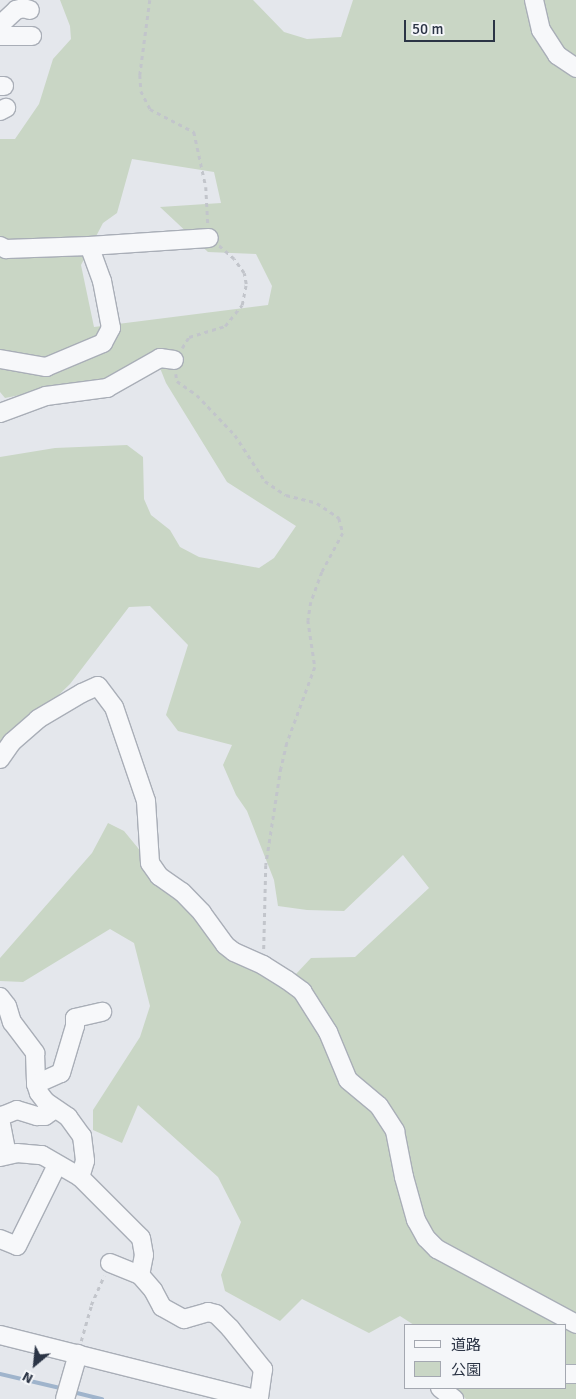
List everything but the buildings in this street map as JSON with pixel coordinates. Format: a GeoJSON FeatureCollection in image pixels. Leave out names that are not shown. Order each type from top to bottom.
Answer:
{"type":"FeatureCollection","features":[{"type":"Feature","properties":{"kind":"street"},"geometry":{"type":"LineString","coordinates":[[534,0],[541,30],[557,55],[576,68]]}},
{"type":"Feature","properties":{"kind":"street"},"geometry":{"type":"LineString","coordinates":[[0,25],[16,10],[23,8],[30,10]]}},
{"type":"Feature","properties":{"kind":"street"},"geometry":{"type":"LineString","coordinates":[[0,36],[32,36]]}},
{"type":"Feature","properties":{"kind":"street"},"geometry":{"type":"LineString","coordinates":[[0,246],[6,249],[89,246],[209,238]]}},
{"type":"Feature","properties":{"kind":"street"},"geometry":{"type":"LineString","coordinates":[[0,359],[46,367],[103,343],[111,328],[102,280],[89,246]]}},
{"type":"Feature","properties":{"kind":"street"},"geometry":{"type":"LineString","coordinates":[[0,413],[46,396],[108,388],[160,358],[174,360]]}},
{"type":"Feature","properties":{"kind":"street"},"geometry":{"type":"LineString","coordinates":[[0,759],[12,742],[38,719],[82,692],[98,686],[114,707],[146,801],[150,863],[159,876],[182,892],[202,912],[225,945],[234,952],[263,965],[302,992],[328,1032],[348,1080],[379,1106],[395,1131],[404,1177],[416,1220],[426,1238],[437,1249],[576,1324]]}},
{"type":"Feature","properties":{"kind":"street"},"geometry":{"type":"LineString","coordinates":[[0,997],[7,1006],[12,1022],[35,1053],[36,1084],[46,1102],[68,1117],[82,1136],[85,1160],[80,1177]]}},
{"type":"Feature","properties":{"kind":"street"},"geometry":{"type":"LineString","coordinates":[[36,1084],[61,1073],[76,1026],[75,1018],[102,1012]]}},
{"type":"Feature","properties":{"kind":"street"},"geometry":{"type":"LineString","coordinates":[[55,1109],[45,1116],[37,1116],[17,1110],[2,1116],[0,1119],[4,1156],[17,1152],[42,1156],[80,1177],[141,1238],[144,1255],[140,1276]]}},
{"type":"Feature","properties":{"kind":"street"},"geometry":{"type":"LineString","coordinates":[[0,1238],[17,1246],[57,1164]]}},
{"type":"Feature","properties":{"kind":"street"},"geometry":{"type":"LineString","coordinates":[[110,1262],[140,1276],[153,1290],[162,1307],[172,1314],[184,1319],[208,1312],[216,1314],[230,1328],[264,1370],[259,1399]]}},
{"type":"Feature","properties":{"kind":"street"},"geometry":{"type":"LineString","coordinates":[[0,1335],[255,1399]]}},
{"type":"Feature","properties":{"kind":"street"},"geometry":{"type":"LineString","coordinates":[[65,1399],[78,1354]]}},
{"type":"Feature","properties":{"kind":"street"},"geometry":{"type":"LineString","coordinates":[[441,1389],[454,1399]]}},
{"type":"Feature","properties":{"kind":"path"},"geometry":{"type":"LineString","coordinates":[[150,0],[140,75],[141,91],[150,109],[194,132],[206,187],[209,238],[234,259],[244,273],[246,284],[242,305],[225,326],[189,337],[174,360],[177,381],[196,396],[235,435],[265,481],[286,495],[317,503],[339,518],[343,533],[322,572],[311,602],[308,620],[315,667],[287,743],[281,768],[266,865],[263,965]]}},
{"type":"Feature","properties":{"kind":"path"},"geometry":{"type":"LineString","coordinates":[[78,1354],[91,1305],[110,1262]]}},
{"type":"Feature","properties":{"kind":"green space"},"geometry":{"type":"Polygon","coordinates":[[[60,0],[253,0],[284,32],[307,39],[341,37],[353,0],[576,0],[576,1399],[466,1399],[456,1389],[566,1389],[566,1324],[412,1324],[400,1316],[369,1333],[302,1299],[280,1321],[225,1291],[221,1275],[241,1222],[218,1177],[138,1105],[122,1143],[93,1130],[93,1110],[140,1037],[150,1006],[134,943],[110,929],[23,982],[0,981],[0,958],[92,853],[108,823],[124,831],[225,954],[296,974],[311,958],[355,957],[429,888],[403,855],[344,911],[307,910],[278,906],[274,880],[247,811],[236,795],[223,765],[232,745],[178,731],[166,715],[188,645],[150,606],[129,607],[70,684],[0,752],[0,457],[55,448],[127,445],[143,457],[144,499],[151,515],[170,530],[180,547],[199,557],[259,568],[274,558],[296,526],[227,482],[166,383],[160,368],[5,398],[0,392],[0,139],[15,139],[39,104],[53,59],[71,39],[70,26],[60,0]],[[132,159],[117,213],[103,223],[81,265],[94,327],[268,305],[272,286],[256,254],[208,252],[160,207],[221,203],[214,172],[132,159]]]}},
{"type":"Feature","properties":{"kind":"waterway"},"geometry":{"type":"LineString","coordinates":[[0,1374],[64,1389]]}},
{"type":"Feature","properties":{"kind":"waterway"},"geometry":{"type":"LineString","coordinates":[[73,1392],[102,1399]]}}]}
